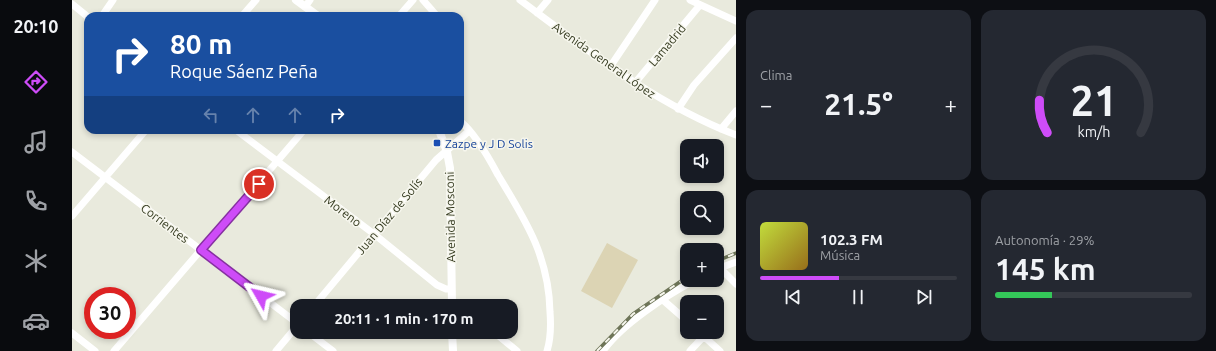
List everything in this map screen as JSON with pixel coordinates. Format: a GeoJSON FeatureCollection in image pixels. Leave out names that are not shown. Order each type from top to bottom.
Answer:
{"type":"FeatureCollection","features":[{"type":"Feature","properties":{"kind":"street"},"geometry":{"type":"LineString","coordinates":[[105,12],[113,0]]}},
{"type":"Feature","properties":{"kind":"street"},"geometry":{"type":"LineString","coordinates":[[246,12],[256,0]]}},
{"type":"Feature","properties":{"kind":"street"},"geometry":{"type":"LineString","coordinates":[[296,0],[308,3],[315,12]]}},
{"type":"Feature","properties":{"kind":"street"},"geometry":{"type":"LineString","coordinates":[[402,12],[413,0]]}},
{"type":"Feature","properties":{"kind":"street"},"geometry":{"type":"LineString","coordinates":[[424,0],[434,12]]}},
{"type":"Feature","properties":{"kind":"street","name":"Avenida General López"},"geometry":{"type":"LineString","coordinates":[[520,0],[634,84],[678,109],[736,135]]}},
{"type":"Feature","properties":{"kind":"street"},"geometry":{"type":"LineString","coordinates":[[537,13],[548,0]]}},
{"type":"Feature","properties":{"kind":"street"},"geometry":{"type":"LineString","coordinates":[[610,67],[655,0]]}},
{"type":"Feature","properties":{"kind":"street"},"geometry":{"type":"LineString","coordinates":[[695,2],[736,21]]}},
{"type":"Feature","properties":{"kind":"street","name":"Lamadrid"},"geometry":{"type":"LineString","coordinates":[[634,84],[695,2]]}},
{"type":"Feature","properties":{"kind":"street"},"geometry":{"type":"LineString","coordinates":[[72,4],[84,14]]}},
{"type":"Feature","properties":{"kind":"street"},"geometry":{"type":"LineString","coordinates":[[678,109],[694,85],[736,38]]}},
{"type":"Feature","properties":{"kind":"street"},"geometry":{"type":"LineString","coordinates":[[721,129],[736,112]]}},
{"type":"Feature","properties":{"kind":"street"},"geometry":{"type":"LineString","coordinates":[[464,126],[488,158],[521,213],[539,249],[546,269],[550,295],[550,343],[547,351]]}},
{"type":"Feature","properties":{"kind":"street","name":"Juan Díaz de Solís"},"geometry":{"type":"LineString","coordinates":[[320,299],[436,160],[447,152],[468,131]]}},
{"type":"Feature","properties":{"kind":"street"},"geometry":{"type":"LineString","coordinates":[[72,216],[142,134]]}},
{"type":"Feature","properties":{"kind":"street","name":"Moreno"},"geometry":{"type":"LineString","coordinates":[[241,134],[374,234],[437,284],[446,289],[451,289]]}},
{"type":"Feature","properties":{"kind":"street"},"geometry":{"type":"LineString","coordinates":[[114,351],[301,134]]}},
{"type":"Feature","properties":{"kind":"street","name":"Avenida Mosconi"},"geometry":{"type":"LineString","coordinates":[[440,134],[447,152],[450,181],[452,299]]}},
{"type":"Feature","properties":{"kind":"street","name":"Corrientes"},"geometry":{"type":"LineString","coordinates":[[72,152],[290,320]]}},
{"type":"Feature","properties":{"kind":"street"},"geometry":{"type":"LineString","coordinates":[[724,266],[736,262]]}},
{"type":"Feature","properties":{"kind":"street"},"geometry":{"type":"LineString","coordinates":[[724,273],[736,284]]}},
{"type":"Feature","properties":{"kind":"street"},"geometry":{"type":"LineString","coordinates":[[603,351],[618,334],[663,300],[684,287]]}},
{"type":"Feature","properties":{"kind":"street"},"geometry":{"type":"LineString","coordinates":[[663,300],[680,315]]}},
{"type":"Feature","properties":{"kind":"street"},"geometry":{"type":"LineString","coordinates":[[72,333],[95,351]]}},
{"type":"Feature","properties":{"kind":"street"},"geometry":{"type":"LineString","coordinates":[[276,351],[290,334]]}},
{"type":"Feature","properties":{"kind":"street"},"geometry":{"type":"LineString","coordinates":[[317,339],[333,351]]}},
{"type":"Feature","properties":{"kind":"street"},"geometry":{"type":"LineString","coordinates":[[452,339],[453,351]]}},
{"type":"Feature","properties":{"kind":"street"},"geometry":{"type":"LineString","coordinates":[[502,339],[517,351]]}},
{"type":"Feature","properties":{"kind":"street"},"geometry":{"type":"LineString","coordinates":[[690,351],[698,339]]}},
{"type":"Feature","properties":{"kind":"street"},"geometry":{"type":"LineString","coordinates":[[707,339],[720,351]]}},
{"type":"Feature","properties":{"kind":"shaded area"},"geometry":{"type":"Polygon","coordinates":[[[607,243],[638,260],[612,308],[581,291],[607,243]]]}},
{"type":"Feature","properties":{"kind":"railway"},"geometry":{"type":"LineString","coordinates":[[724,258],[736,253]]}},
{"type":"Feature","properties":{"kind":"railway"},"geometry":{"type":"LineString","coordinates":[[597,351],[633,314],[680,282]]}},
{"type":"Feature","properties":{"kind":"place","name":"Zazpe y J D Solis"},"geometry":{"type":"Point","coordinates":[437,143]}},
{"type":"Feature","properties":{"kind":"route"},"geometry":{"type":"LineString","coordinates":[[259,184],[201,250],[261,296]]}}]}
